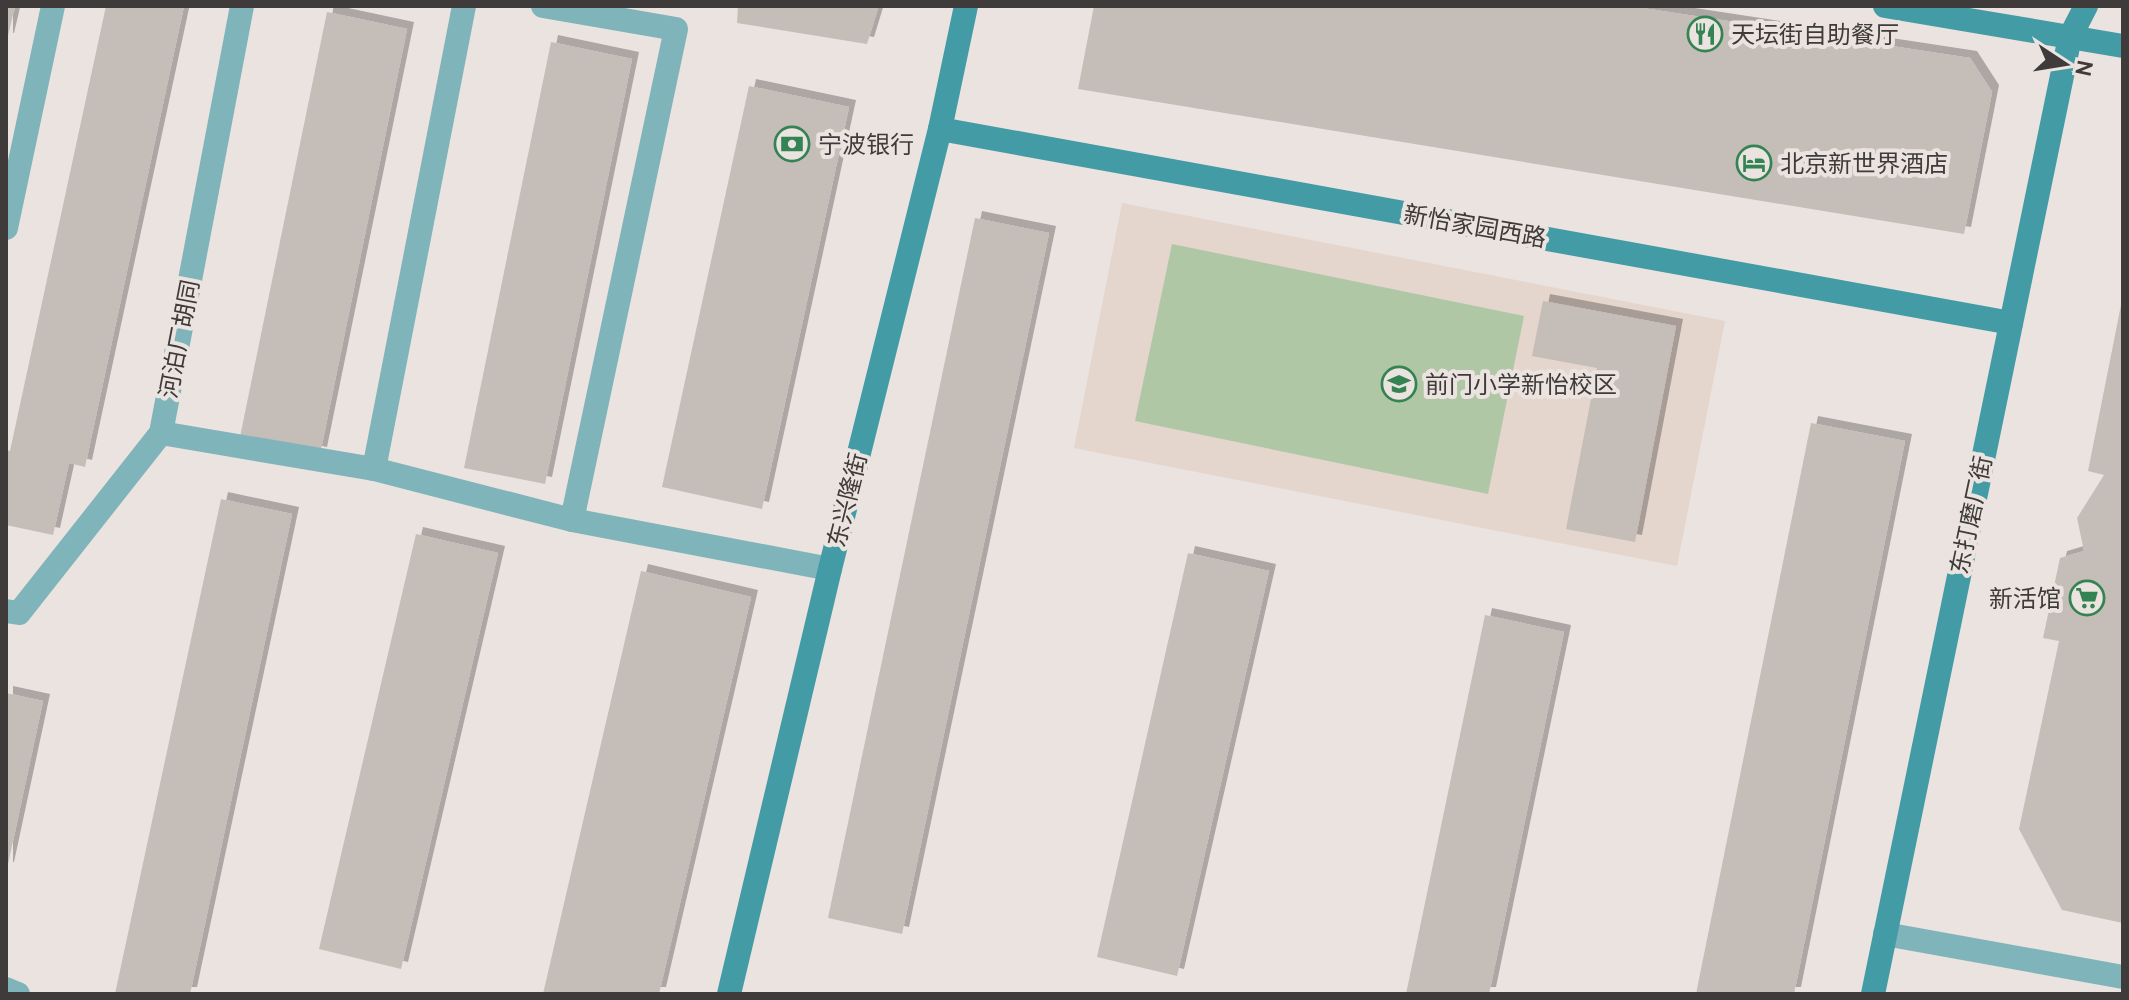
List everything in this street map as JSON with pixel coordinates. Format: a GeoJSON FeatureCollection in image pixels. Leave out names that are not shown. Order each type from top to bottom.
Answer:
{"type":"FeatureCollection","features":[{"type":"Feature","properties":{"kind":"street"},"geometry":{"type":"LineString","coordinates":[[6,228],[53,6]]}},
{"type":"Feature","properties":{"kind":"street","name":"河泊厂胡同"},"geometry":{"type":"LineString","coordinates":[[6,611],[19,613],[161,433],[242,6]]}},
{"type":"Feature","properties":{"kind":"street"},"geometry":{"type":"LineString","coordinates":[[374,469],[464,6]]}},
{"type":"Feature","properties":{"kind":"street"},"geometry":{"type":"LineString","coordinates":[[543,6],[676,29],[572,520]]}},
{"type":"Feature","properties":{"kind":"street","name":"东兴隆街"},"geometry":{"type":"LineString","coordinates":[[729,994],[830,569],[940,129],[966,6]]}},
{"type":"Feature","properties":{"kind":"street"},"geometry":{"type":"LineString","coordinates":[[1885,6],[2123,46]]}},
{"type":"Feature","properties":{"kind":"street","name":"东打磨厂街"},"geometry":{"type":"LineString","coordinates":[[1873,994],[2070,37],[2086,6]]}},
{"type":"Feature","properties":{"kind":"street","name":"新怡家园西路"},"geometry":{"type":"LineString","coordinates":[[940,129],[2011,323]]}},
{"type":"Feature","properties":{"kind":"street"},"geometry":{"type":"LineString","coordinates":[[161,433],[374,469],[572,520],[830,569]]}},
{"type":"Feature","properties":{"kind":"street"},"geometry":{"type":"LineString","coordinates":[[1885,934],[2123,977]]}},
{"type":"Feature","properties":{"kind":"street"},"geometry":{"type":"LineString","coordinates":[[6,989],[18,994]]}},
{"type":"Feature","properties":{"kind":"shaded area","name":"前门小学新怡校区"},"geometry":{"type":"Polygon","coordinates":[[[1122,203],[1725,321],[1677,566],[1074,448],[1122,203]]]}},
{"type":"Feature","properties":{"kind":"green space"},"geometry":{"type":"Polygon","coordinates":[[[1172,244],[1524,316],[1488,494],[1135,421],[1172,244]]]}},
{"type":"Feature","properties":{"kind":"building"},"geometry":{"type":"Polygon","coordinates":[[[6,6],[15,6],[7,40],[6,40],[6,6]]]}},
{"type":"Feature","properties":{"kind":"building"},"geometry":{"type":"Polygon","coordinates":[[[106,6],[184,6],[85,467],[69,463],[53,535],[6,525],[6,450],[10,451],[106,6]]]}},
{"type":"Feature","properties":{"kind":"building"},"geometry":{"type":"Polygon","coordinates":[[[738,6],[878,8],[867,44],[737,23],[738,6]]]}},
{"type":"Feature","properties":{"kind":"building","name":"北京新世界酒店"},"geometry":{"type":"Polygon","coordinates":[[[1094,6],[1629,6],[1970,58],[1992,92],[1964,234],[1078,89],[1094,6]]]}},
{"type":"Feature","properties":{"kind":"building"},"geometry":{"type":"Polygon","coordinates":[[[327,12],[407,29],[320,454],[240,437],[327,12]]]}},
{"type":"Feature","properties":{"kind":"building"},"geometry":{"type":"Polygon","coordinates":[[[551,42],[632,59],[545,484],[464,468],[551,42]]]}},
{"type":"Feature","properties":{"kind":"building"},"geometry":{"type":"Polygon","coordinates":[[[749,86],[849,107],[762,509],[662,487],[749,86]]]}},
{"type":"Feature","properties":{"kind":"building"},"geometry":{"type":"Polygon","coordinates":[[[975,218],[1049,233],[902,934],[828,918],[975,218]]]}},
{"type":"Feature","properties":{"kind":"building","name":"新活馆"},"geometry":{"type":"Polygon","coordinates":[[[2122,300],[2123,923],[2062,910],[2019,829],[2059,641],[2043,638],[2060,558],[2084,551],[2077,518],[2104,475],[2088,471],[2122,300]]]}},
{"type":"Feature","properties":{"kind":"building"},"geometry":{"type":"Polygon","coordinates":[[[1543,301],[1676,326],[1635,542],[1566,529],[1597,368],[1532,356],[1543,301]]]}},
{"type":"Feature","properties":{"kind":"building"},"geometry":{"type":"Polygon","coordinates":[[[1811,423],[1905,441],[1794,994],[1696,994],[1811,423]]]}},
{"type":"Feature","properties":{"kind":"building"},"geometry":{"type":"Polygon","coordinates":[[[221,499],[292,514],[190,994],[115,994],[221,499]]]}},
{"type":"Feature","properties":{"kind":"building"},"geometry":{"type":"Polygon","coordinates":[[[416,534],[498,553],[401,969],[319,949],[416,534]]]}},
{"type":"Feature","properties":{"kind":"building"},"geometry":{"type":"Polygon","coordinates":[[[1188,553],[1269,571],[1177,976],[1097,957],[1188,553]]]}},
{"type":"Feature","properties":{"kind":"building"},"geometry":{"type":"Polygon","coordinates":[[[641,571],[751,597],[659,994],[543,994],[641,571]]]}},
{"type":"Feature","properties":{"kind":"building"},"geometry":{"type":"Polygon","coordinates":[[[1485,615],[1564,632],[1489,994],[1406,994],[1485,615]]]}},
{"type":"Feature","properties":{"kind":"building"},"geometry":{"type":"Polygon","coordinates":[[[6,693],[43,701],[7,869],[6,869],[6,693]]]}},
{"type":"Feature","properties":{"kind":"place","name":"天坛街自助餐厅"},"geometry":{"type":"Point","coordinates":[1705,34]}},
{"type":"Feature","properties":{"kind":"place","name":"宁波银行"},"geometry":{"type":"Point","coordinates":[792,144]}},
{"type":"Feature","properties":{"kind":"place","name":"北京新世界酒店"},"geometry":{"type":"Point","coordinates":[1754,163]}},
{"type":"Feature","properties":{"kind":"place","name":"前门小学新怡校区"},"geometry":{"type":"Point","coordinates":[1399,384]}},
{"type":"Feature","properties":{"kind":"place","name":"新活馆"},"geometry":{"type":"Point","coordinates":[2087,598]}}]}
